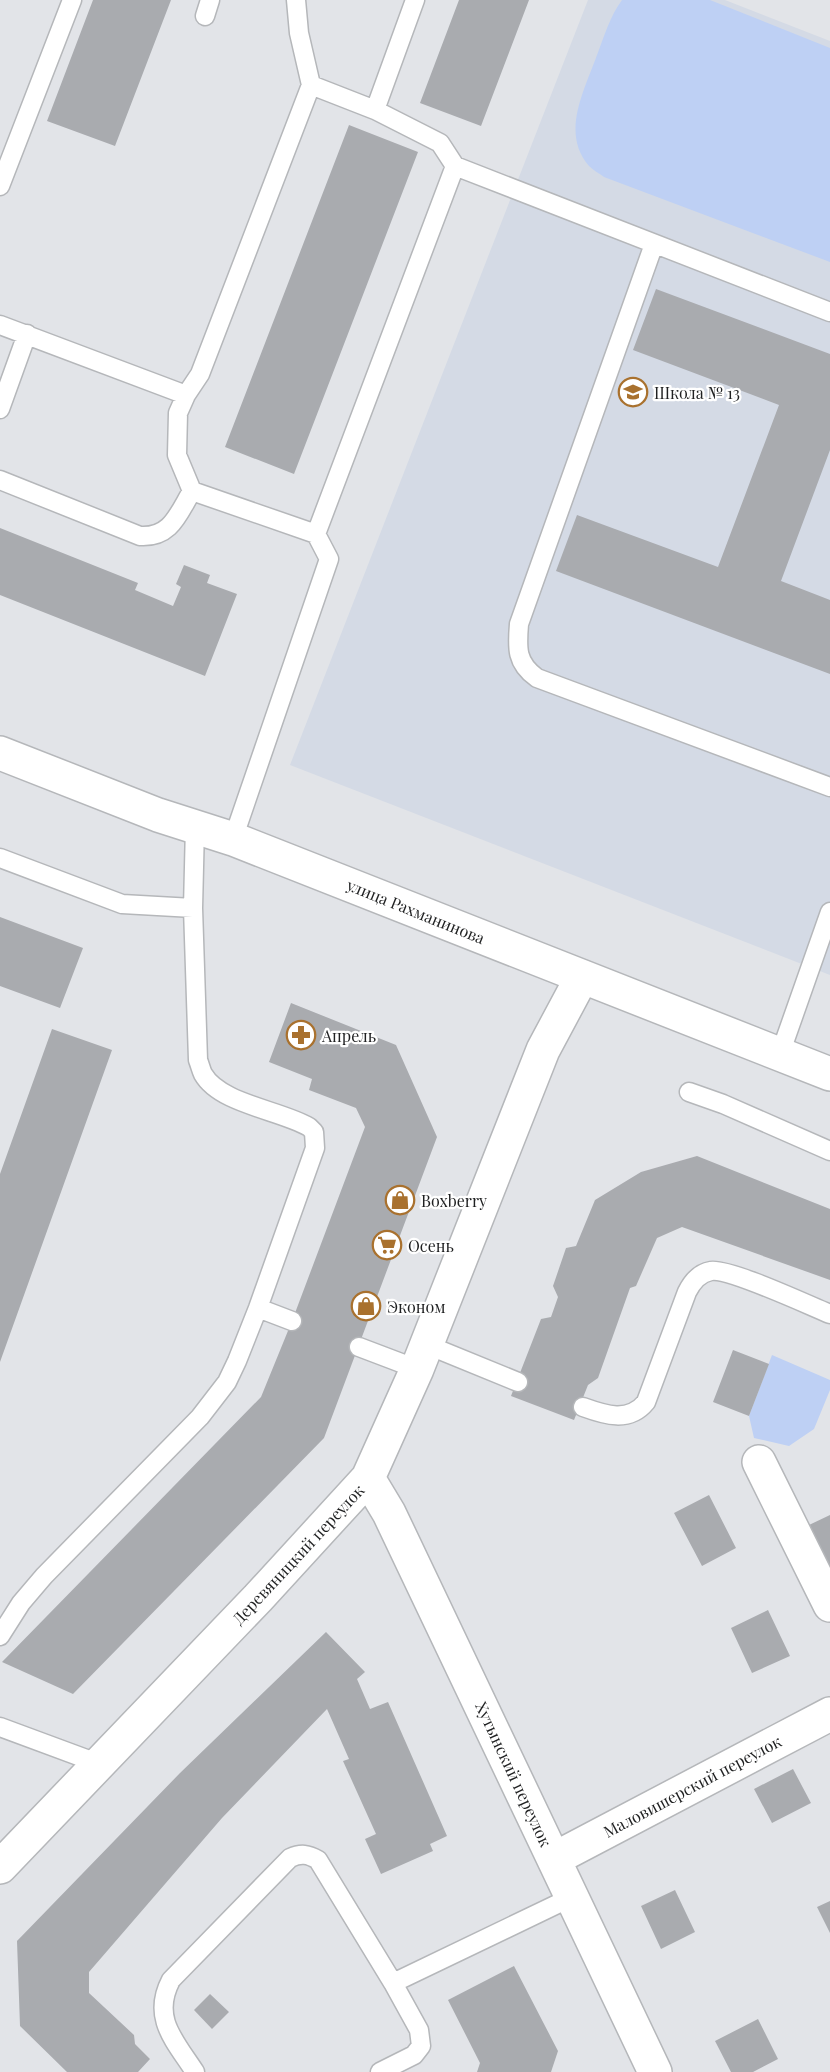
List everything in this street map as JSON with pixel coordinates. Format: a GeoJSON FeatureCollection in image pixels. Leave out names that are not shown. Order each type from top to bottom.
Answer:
{"type":"FeatureCollection","features":[{"type":"Feature","properties":{"kind":"street","name":"улица Рахманинова"},"geometry":{"type":"LineString","coordinates":[[0,753],[158,815],[233,839],[830,1074]]}},
{"type":"Feature","properties":{"kind":"street","name":"Деревяницкий переулок"},"geometry":{"type":"LineString","coordinates":[[0,1868],[258,1598],[368,1478],[421,1356],[543,1050],[582,977]]}},
{"type":"Feature","properties":{"kind":"street"},"geometry":{"type":"LineString","coordinates":[[759,1462],[830,1605]]}},
{"type":"Feature","properties":{"kind":"street","name":"Хутынский переулок"},"geometry":{"type":"LineString","coordinates":[[368,1478],[389,1513],[655,2072]]}},
{"type":"Feature","properties":{"kind":"street","name":"Маловишерский переулок"},"geometry":{"type":"LineString","coordinates":[[554,1859],[830,1714]]}},
{"type":"Feature","properties":{"kind":"lane"},"geometry":{"type":"LineString","coordinates":[[0,186],[72,0]]}},
{"type":"Feature","properties":{"kind":"lane"},"geometry":{"type":"LineString","coordinates":[[233,839],[330,560],[316,534],[192,491],[177,454],[178,413],[186,395],[200,374],[311,85],[299,33],[296,0]]}},
{"type":"Feature","properties":{"kind":"lane"},"geometry":{"type":"LineString","coordinates":[[375,110],[415,0]]}},
{"type":"Feature","properties":{"kind":"lane"},"geometry":{"type":"LineString","coordinates":[[311,85],[375,110],[440,143],[454,166],[830,312]]}},
{"type":"Feature","properties":{"kind":"lane"},"geometry":{"type":"LineString","coordinates":[[316,534],[454,166]]}},
{"type":"Feature","properties":{"kind":"lane"},"geometry":{"type":"LineString","coordinates":[[654,244],[519,624],[517,642],[520,658],[525,669],[537,678],[830,787]]}},
{"type":"Feature","properties":{"kind":"lane"},"geometry":{"type":"LineString","coordinates":[[0,325],[186,395]]}},
{"type":"Feature","properties":{"kind":"lane"},"geometry":{"type":"LineString","coordinates":[[0,408],[27,334]]}},
{"type":"Feature","properties":{"kind":"lane"},"geometry":{"type":"LineString","coordinates":[[0,480],[140,536],[150,537],[167,530],[192,491]]}},
{"type":"Feature","properties":{"kind":"lane"},"geometry":{"type":"LineString","coordinates":[[0,1636],[21,1604],[44,1576],[214,1400],[237,1361],[313,1156],[314,1132],[309,1127],[229,1095],[213,1086],[203,1074],[196,1044],[193,908],[195,826]]}},
{"type":"Feature","properties":{"kind":"lane"},"geometry":{"type":"LineString","coordinates":[[0,858],[122,903],[193,908]]}},
{"type":"Feature","properties":{"kind":"lane"},"geometry":{"type":"LineString","coordinates":[[780,1054],[830,912]]}},
{"type":"Feature","properties":{"kind":"lane"},"geometry":{"type":"LineString","coordinates":[[689,1092],[723,1104],[830,1151]]}},
{"type":"Feature","properties":{"kind":"lane"},"geometry":{"type":"LineString","coordinates":[[583,1407],[602,1414],[618,1416],[640,1409],[646,1402],[687,1292],[691,1284],[702,1274],[712,1271],[731,1274],[830,1314]]}},
{"type":"Feature","properties":{"kind":"lane"},"geometry":{"type":"LineString","coordinates":[[258,1308],[292,1322]]}},
{"type":"Feature","properties":{"kind":"lane"},"geometry":{"type":"LineString","coordinates":[[359,1347],[421,1356],[518,1382]]}},
{"type":"Feature","properties":{"kind":"lane"},"geometry":{"type":"LineString","coordinates":[[0,1727],[100,1764]]}},
{"type":"Feature","properties":{"kind":"lane"},"geometry":{"type":"LineString","coordinates":[[195,2072],[168,2031],[164,2019],[162,2006],[171,1980],[290,1858],[300,1854],[318,1860],[419,2030],[421,2046],[414,2055],[380,2072]]}},
{"type":"Feature","properties":{"kind":"lane"},"geometry":{"type":"LineString","coordinates":[[393,1983],[572,1897]]}},
{"type":"Feature","properties":{"kind":"shaded area","name":"Школа № 13"},"geometry":{"type":"Polygon","coordinates":[[[588,0],[725,0],[830,41],[830,975],[290,765],[588,0]]]}},
{"type":"Feature","properties":{"kind":"shaded area"},"geometry":{"type":"Polygon","coordinates":[[[622,0],[710,0],[830,48],[830,262],[604,177],[589,166],[576,140],[578,111],[608,27],[622,0]]]}},
{"type":"Feature","properties":{"kind":"shaded area"},"geometry":{"type":"Polygon","coordinates":[[[772,1355],[830,1380],[830,1390],[814,1429],[789,1446],[754,1438],[749,1416],[772,1355]]]}},
{"type":"Feature","properties":{"kind":"building"},"geometry":{"type":"Polygon","coordinates":[[[93,0],[171,0],[115,146],[47,121],[93,0]]]}},
{"type":"Feature","properties":{"kind":"building"},"geometry":{"type":"Polygon","coordinates":[[[459,0],[529,0],[481,126],[420,103],[459,0]]]}},
{"type":"Feature","properties":{"kind":"building"},"geometry":{"type":"Polygon","coordinates":[[[349,125],[418,152],[294,474],[225,447],[349,125]]]}},
{"type":"Feature","properties":{"kind":"building"},"geometry":{"type":"Polygon","coordinates":[[[656,289],[830,354],[830,450],[781,581],[830,600],[830,674],[556,571],[577,515],[718,567],[779,405],[633,350],[656,289]]]}},
{"type":"Feature","properties":{"kind":"building"},"geometry":{"type":"Polygon","coordinates":[[[0,528],[138,583],[135,590],[173,606],[181,587],[176,584],[184,565],[210,575],[207,583],[237,594],[205,676],[0,595],[0,528]]]}},
{"type":"Feature","properties":{"kind":"building"},"geometry":{"type":"Polygon","coordinates":[[[0,917],[83,948],[60,1008],[0,986],[0,917]]]}},
{"type":"Feature","properties":{"kind":"building"},"geometry":{"type":"Polygon","coordinates":[[[291,1003],[396,1045],[437,1137],[324,1438],[73,1694],[2,1662],[261,1397],[365,1127],[356,1108],[309,1090],[312,1079],[269,1062],[291,1003]]]}},
{"type":"Feature","properties":{"kind":"building"},"geometry":{"type":"Polygon","coordinates":[[[52,1029],[112,1050],[0,1362],[0,1174],[52,1029]]]}},
{"type":"Feature","properties":{"kind":"building"},"geometry":{"type":"Polygon","coordinates":[[[697,1156],[830,1209],[830,1280],[682,1227],[657,1238],[636,1286],[630,1288],[598,1378],[588,1385],[574,1420],[511,1396],[541,1319],[551,1317],[558,1297],[553,1286],[566,1248],[576,1246],[595,1200],[641,1172],[697,1156]]]}},
{"type":"Feature","properties":{"kind":"building"},"geometry":{"type":"Polygon","coordinates":[[[733,1350],[769,1364],[749,1416],[713,1402],[733,1350]]]}},
{"type":"Feature","properties":{"kind":"building"},"geometry":{"type":"Polygon","coordinates":[[[709,1495],[736,1548],[702,1566],[674,1513],[709,1495]]]}},
{"type":"Feature","properties":{"kind":"building"},"geometry":{"type":"Polygon","coordinates":[[[830,1515],[830,1567],[809,1525],[830,1515]]]}},
{"type":"Feature","properties":{"kind":"building"},"geometry":{"type":"Polygon","coordinates":[[[768,1610],[790,1656],[752,1673],[731,1628],[768,1610]]]}},
{"type":"Feature","properties":{"kind":"building"},"geometry":{"type":"Polygon","coordinates":[[[326,1632],[365,1672],[357,1679],[370,1709],[388,1702],[447,1836],[430,1844],[433,1851],[381,1874],[365,1839],[376,1834],[343,1761],[349,1759],[327,1709],[222,1818],[89,1972],[89,1993],[134,2035],[135,2044],[150,2059],[138,2072],[67,2072],[20,2026],[17,1941],[180,1773],[326,1632]]]}},
{"type":"Feature","properties":{"kind":"building"},"geometry":{"type":"Polygon","coordinates":[[[793,1769],[811,1803],[772,1823],[754,1789],[793,1769]]]}},
{"type":"Feature","properties":{"kind":"building"},"geometry":{"type":"Polygon","coordinates":[[[675,1890],[695,1932],[661,1949],[641,1906],[675,1890]]]}},
{"type":"Feature","properties":{"kind":"building"},"geometry":{"type":"Polygon","coordinates":[[[830,1901],[830,1933],[817,1907],[830,1901]]]}},
{"type":"Feature","properties":{"kind":"building"},"geometry":{"type":"Polygon","coordinates":[[[514,1966],[558,2051],[551,2072],[477,2072],[480,2063],[448,2000],[514,1966]]]}},
{"type":"Feature","properties":{"kind":"building"},"geometry":{"type":"Polygon","coordinates":[[[210,1994],[229,2012],[212,2029],[194,2010],[210,1994]]]}},
{"type":"Feature","properties":{"kind":"building"},"geometry":{"type":"Polygon","coordinates":[[[758,2019],[778,2059],[753,2072],[731,2072],[715,2041],[758,2019]]]}},
{"type":"Feature","properties":{"kind":"place","name":"Школа № 13"},"geometry":{"type":"Point","coordinates":[633,392]}},
{"type":"Feature","properties":{"kind":"place","name":"Апрель"},"geometry":{"type":"Point","coordinates":[301,1035]}},
{"type":"Feature","properties":{"kind":"place","name":"Boxberry"},"geometry":{"type":"Point","coordinates":[400,1200]}},
{"type":"Feature","properties":{"kind":"place","name":"Осень"},"geometry":{"type":"Point","coordinates":[387,1245]}},
{"type":"Feature","properties":{"kind":"place","name":"Эконом"},"geometry":{"type":"Point","coordinates":[366,1306]}}]}
